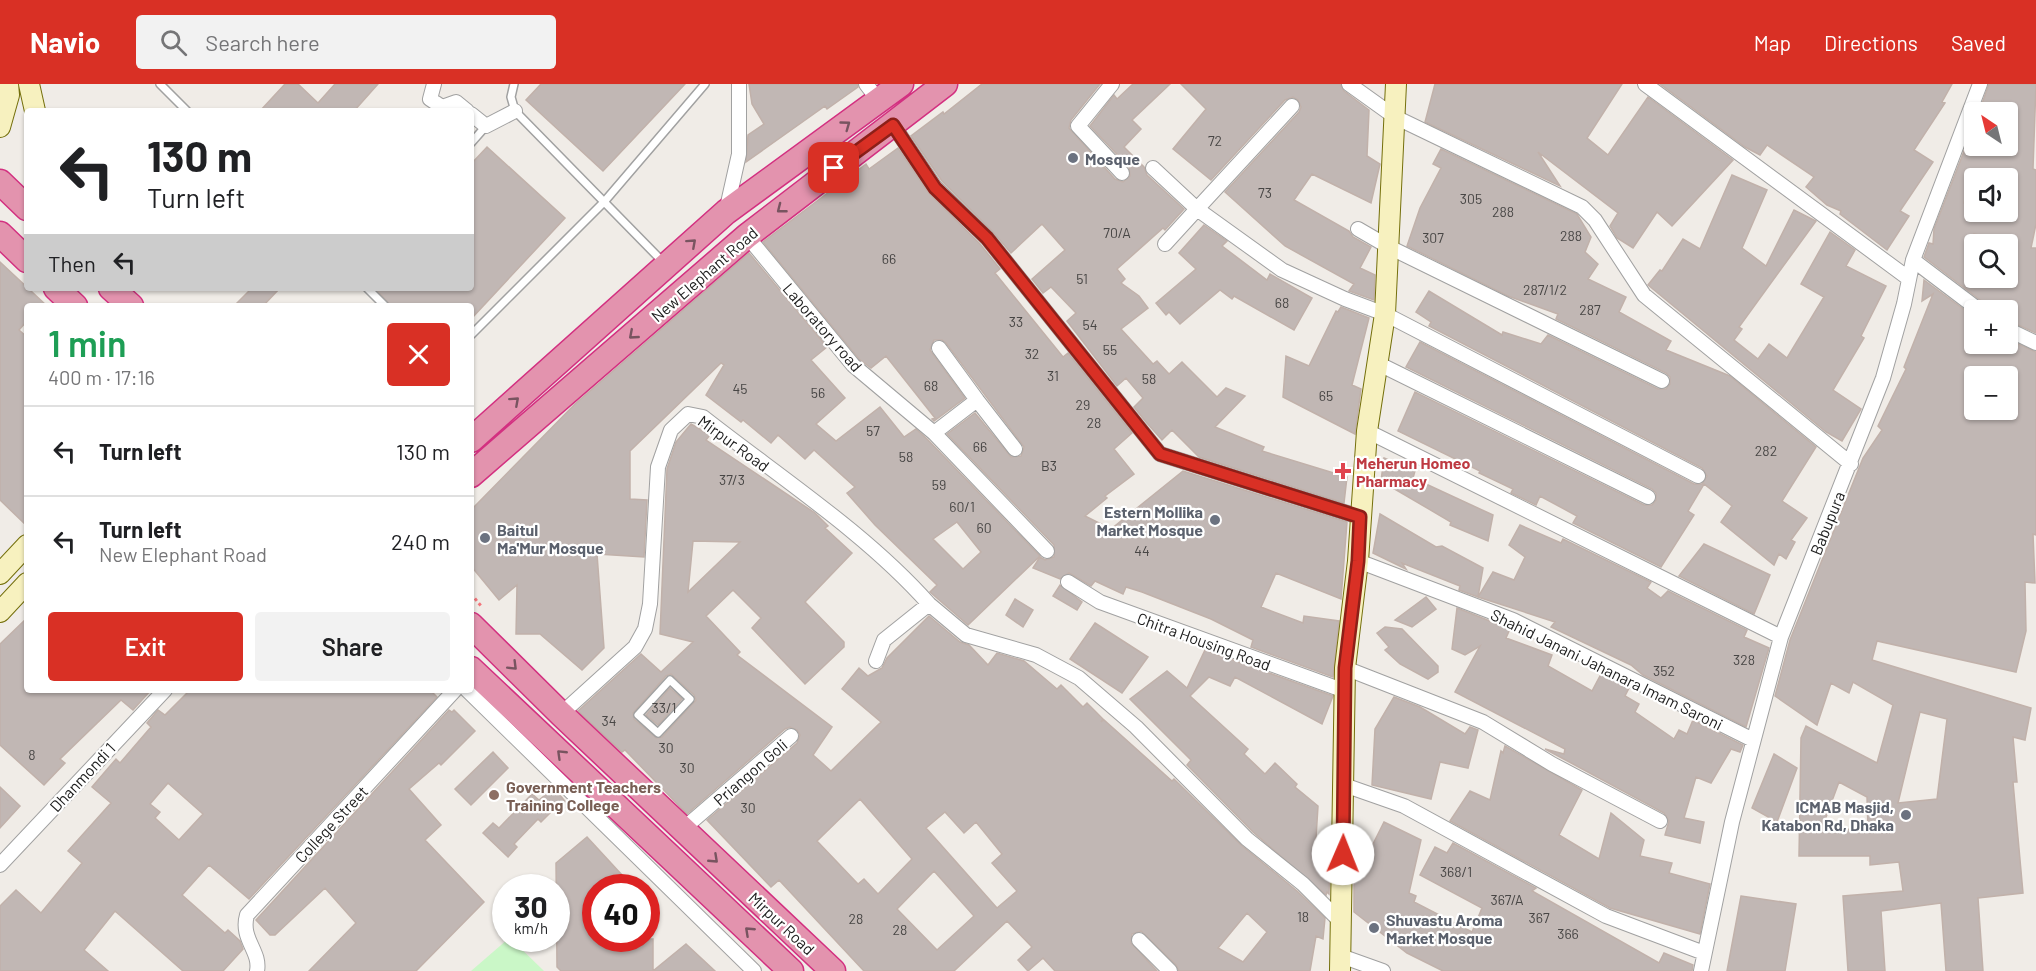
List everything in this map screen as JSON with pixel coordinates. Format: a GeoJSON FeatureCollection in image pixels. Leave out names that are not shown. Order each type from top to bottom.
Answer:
{"type":"FeatureCollection","features":[{"type":"Feature","properties":{"kind":"highway","name":"New Elephant Road"},"geometry":{"type":"LineString","coordinates":[[474,437],[726,212],[872,93],[901,84]]}},
{"type":"Feature","properties":{"kind":"highway","name":"New Elephant Road"},"geometry":{"type":"LineString","coordinates":[[474,472],[747,236],[945,84]]}},
{"type":"Feature","properties":{"kind":"highway"},"geometry":{"type":"LineString","coordinates":[[0,182],[24,205]]}},
{"type":"Feature","properties":{"kind":"highway"},"geometry":{"type":"LineString","coordinates":[[0,234],[24,257]]}},
{"type":"Feature","properties":{"kind":"highway"},"geometry":{"type":"LineString","coordinates":[[59,291],[72,303]]}},
{"type":"Feature","properties":{"kind":"highway"},"geometry":{"type":"LineString","coordinates":[[114,291],[127,303]]}},
{"type":"Feature","properties":{"kind":"highway"},"geometry":{"type":"LineString","coordinates":[[474,480],[496,453]]}},
{"type":"Feature","properties":{"kind":"highway","name":"Mirpur Road"},"geometry":{"type":"LineString","coordinates":[[477,616],[561,714],[833,971]]}},
{"type":"Feature","properties":{"kind":"highway","name":"Mirpur Road"},"geometry":{"type":"LineString","coordinates":[[474,680],[791,971]]}},
{"type":"Feature","properties":{"kind":"street"},"geometry":{"type":"LineString","coordinates":[[0,127],[9,95],[8,84]]}},
{"type":"Feature","properties":{"kind":"street"},"geometry":{"type":"LineString","coordinates":[[29,84],[34,108]]}},
{"type":"Feature","properties":{"kind":"street"},"geometry":{"type":"LineString","coordinates":[[434,84],[430,99],[442,107],[456,102],[463,108]]}},
{"type":"Feature","properties":{"kind":"street"},"geometry":{"type":"LineString","coordinates":[[726,212],[739,154],[739,84]]}},
{"type":"Feature","properties":{"kind":"street"},"geometry":{"type":"LineString","coordinates":[[1112,84],[1078,126],[1122,172]]}},
{"type":"Feature","properties":{"kind":"street"},"geometry":{"type":"LineString","coordinates":[[1349,84],[1395,117],[1582,207],[1595,220],[1644,295],[1851,464]]}},
{"type":"Feature","properties":{"kind":"street"},"geometry":{"type":"LineString","coordinates":[[1383,971],[1340,963],[1345,668],[1358,561],[1367,431],[1386,314],[1396,84]]}},
{"type":"Feature","properties":{"kind":"street"},"geometry":{"type":"LineString","coordinates":[[1645,84],[1908,278]]}},
{"type":"Feature","properties":{"kind":"street","name":"Babupura"},"geometry":{"type":"LineString","coordinates":[[1701,971],[1732,822],[1781,637],[1851,464],[1882,378],[1904,304],[1913,260],[1980,84]]}},
{"type":"Feature","properties":{"kind":"street"},"geometry":{"type":"LineString","coordinates":[[1165,244],[1292,106]]}},
{"type":"Feature","properties":{"kind":"street"},"geometry":{"type":"LineString","coordinates":[[474,116],[486,126],[515,111]]}},
{"type":"Feature","properties":{"kind":"street"},"geometry":{"type":"LineString","coordinates":[[893,125],[935,188],[987,238],[1160,454],[1360,517]]}},
{"type":"Feature","properties":{"kind":"street"},"geometry":{"type":"LineString","coordinates":[[1152,168],[1197,209],[1282,270],[1345,299],[1386,314],[1698,476]]}},
{"type":"Feature","properties":{"kind":"street"},"geometry":{"type":"LineString","coordinates":[[1358,229],[1389,247],[1662,381]]}},
{"type":"Feature","properties":{"kind":"street","name":"Laboratory road"},"geometry":{"type":"LineString","coordinates":[[747,236],[853,365],[934,433],[1022,522],[1047,551]]}},
{"type":"Feature","properties":{"kind":"street"},"geometry":{"type":"LineString","coordinates":[[1913,260],[1966,300]]}},
{"type":"Feature","properties":{"kind":"street"},"geometry":{"type":"LineString","coordinates":[[2018,334],[2036,343]]}},
{"type":"Feature","properties":{"kind":"street"},"geometry":{"type":"LineString","coordinates":[[939,348],[1015,449]]}},
{"type":"Feature","properties":{"kind":"street"},"geometry":{"type":"LineString","coordinates":[[1377,363],[1648,497]]}},
{"type":"Feature","properties":{"kind":"street"},"geometry":{"type":"LineString","coordinates":[[934,433],[977,400]]}},
{"type":"Feature","properties":{"kind":"street","name":"Mirpur Road"},"geometry":{"type":"LineString","coordinates":[[561,714],[635,647],[645,628],[650,604],[658,467],[671,430],[688,414],[703,417],[905,577],[929,604]]}},
{"type":"Feature","properties":{"kind":"street"},"geometry":{"type":"LineString","coordinates":[[1367,431],[1781,637]]}},
{"type":"Feature","properties":{"kind":"street"},"geometry":{"type":"LineString","coordinates":[[0,574],[24,548]]}},
{"type":"Feature","properties":{"kind":"street","name":"Shahid Janani Jahanara Imam Saroni"},"geometry":{"type":"LineString","coordinates":[[1358,561],[1513,620],[1754,740]]}},
{"type":"Feature","properties":{"kind":"street","name":"Chitra Housing Road"},"geometry":{"type":"LineString","coordinates":[[1068,582],[1100,602],[1345,691]]}},
{"type":"Feature","properties":{"kind":"street"},"geometry":{"type":"LineString","coordinates":[[0,612],[24,586]]}},
{"type":"Feature","properties":{"kind":"street"},"geometry":{"type":"LineString","coordinates":[[876,661],[884,640],[929,604],[966,635],[1036,655],[1079,678],[1136,727],[1247,839],[1303,884],[1341,922]]}},
{"type":"Feature","properties":{"kind":"street"},"geometry":{"type":"LineString","coordinates":[[1345,668],[1483,722],[1552,764],[1660,821]]}},
{"type":"Feature","properties":{"kind":"street"},"geometry":{"type":"LineString","coordinates":[[474,680],[754,971]]}},
{"type":"Feature","properties":{"kind":"street","name":"Dhanmondi 1"},"geometry":{"type":"LineString","coordinates":[[0,865],[162,693]]}},
{"type":"Feature","properties":{"kind":"street","name":"College Street"},"geometry":{"type":"LineString","coordinates":[[257,971],[255,954],[243,927],[247,915],[452,693]]}},
{"type":"Feature","properties":{"kind":"street","name":"Priangon Goli"},"geometry":{"type":"LineString","coordinates":[[682,829],[791,736]]}},
{"type":"Feature","properties":{"kind":"street"},"geometry":{"type":"LineString","coordinates":[[1344,785],[1404,806],[1606,916],[1704,953]]}},
{"type":"Feature","properties":{"kind":"street"},"geometry":{"type":"LineString","coordinates":[[1139,940],[1170,971]]}},
{"type":"Feature","properties":{"kind":"lane"},"geometry":{"type":"LineString","coordinates":[[160,84],[185,108]]}},
{"type":"Feature","properties":{"kind":"lane"},"geometry":{"type":"LineString","coordinates":[[514,84],[512,97],[515,111],[666,266]]}},
{"type":"Feature","properties":{"kind":"lane"},"geometry":{"type":"LineString","coordinates":[[474,332],[604,202],[705,84]]}},
{"type":"Feature","properties":{"kind":"lane"},"geometry":{"type":"LineString","coordinates":[[474,140],[486,126]]}},
{"type":"Feature","properties":{"kind":"lane"},"geometry":{"type":"LineString","coordinates":[[370,291],[382,303]]}},
{"type":"Feature","properties":{"kind":"lane"},"geometry":{"type":"LineString","coordinates":[[670,680],[690,699],[658,733],[638,715],[670,680]]}},
{"type":"Feature","properties":{"kind":"green space"},"geometry":{"type":"Polygon","coordinates":[[[493,952],[524,952],[544,971],[471,971],[493,952]]]}},
{"type":"Feature","properties":{"kind":"building"},"geometry":{"type":"Polygon","coordinates":[[[285,84],[298,84],[318,103],[335,84],[378,84],[357,108],[263,108],[285,84]]]}},
{"type":"Feature","properties":{"kind":"building"},"geometry":{"type":"Polygon","coordinates":[[[541,84],[685,84],[603,171],[526,100],[541,84]]]}},
{"type":"Feature","properties":{"kind":"building"},"geometry":{"type":"Polygon","coordinates":[[[749,84],[857,84],[858,87],[827,109],[825,106],[746,162],[748,135],[764,124],[752,104],[749,84]]]}},
{"type":"Feature","properties":{"kind":"building"},"geometry":{"type":"Polygon","coordinates":[[[982,84],[1100,84],[1071,120],[1069,128],[1115,179],[1123,182],[1130,176],[1129,167],[1090,126],[1114,95],[1117,99],[1133,84],[1170,84],[1132,120],[1141,129],[1124,147],[1144,167],[1147,175],[1184,209],[1165,230],[1163,228],[1117,269],[1125,279],[1121,283],[1139,296],[1148,308],[1121,329],[1153,364],[1157,361],[1169,374],[1182,362],[1217,397],[1226,388],[1245,396],[1215,427],[1264,447],[1262,451],[1347,477],[1344,503],[1199,457],[1172,430],[1162,440],[1146,422],[1134,407],[1143,398],[1126,378],[1117,386],[1067,321],[1076,313],[1051,287],[1043,293],[1032,279],[1065,250],[1042,224],[1011,253],[942,181],[911,136],[982,84]]]}},
{"type":"Feature","properties":{"kind":"building"},"geometry":{"type":"Polygon","coordinates":[[[1181,84],[1340,84],[1344,91],[1369,110],[1367,156],[1380,164],[1371,203],[1312,174],[1294,200],[1349,231],[1353,237],[1371,247],[1360,268],[1375,275],[1374,300],[1349,291],[1354,284],[1285,246],[1225,192],[1299,112],[1301,107],[1298,100],[1293,97],[1285,100],[1211,180],[1173,149],[1206,109],[1181,84]]]}},
{"type":"Feature","properties":{"kind":"building"},"geometry":{"type":"Polygon","coordinates":[[[1435,84],[1622,84],[1587,138],[1608,155],[1648,97],[1733,160],[1672,226],[1657,212],[1633,248],[1617,238],[1610,226],[1618,213],[1538,152],[1560,186],[1425,122],[1435,84]]]}},
{"type":"Feature","properties":{"kind":"building"},"geometry":{"type":"Polygon","coordinates":[[[1660,84],[1952,84],[1942,102],[1945,103],[1914,150],[1933,162],[1900,211],[1909,216],[1887,250],[1840,214],[1841,211],[1827,205],[1806,187],[1814,177],[1767,145],[1760,155],[1745,147],[1660,84]]]}},
{"type":"Feature","properties":{"kind":"building"},"geometry":{"type":"Polygon","coordinates":[[[1989,84],[2036,84],[2033,169],[2036,170],[2036,224],[2031,248],[2036,248],[2036,333],[2018,325],[2018,300],[1980,300],[1964,288],[2018,288],[2018,234],[1964,234],[1964,288],[1924,257],[1929,243],[1933,244],[1934,229],[1964,151],[1964,156],[2018,156],[2018,102],[1983,102],[1989,84]]]}},
{"type":"Feature","properties":{"kind":"building"},"geometry":{"type":"Polygon","coordinates":[[[487,147],[565,218],[474,316],[474,303],[388,303],[378,291],[474,291],[474,161],[487,147]]]}},
{"type":"Feature","properties":{"kind":"building"},"geometry":{"type":"Polygon","coordinates":[[[898,148],[928,192],[980,244],[1000,269],[995,273],[1063,357],[1068,353],[1132,433],[1114,449],[1134,474],[1105,496],[1107,498],[1085,516],[1111,529],[1183,471],[1347,522],[1341,599],[1276,573],[1261,607],[1303,623],[1304,616],[1339,621],[1333,677],[1251,647],[1253,640],[1211,619],[1142,592],[1126,587],[1123,594],[1095,581],[1091,586],[1069,573],[1060,579],[1033,568],[1040,557],[1045,560],[1054,557],[1054,545],[947,434],[975,413],[1011,457],[1021,456],[1024,447],[946,343],[942,340],[934,340],[930,350],[965,398],[934,421],[932,419],[935,418],[886,356],[871,368],[859,359],[763,242],[866,164],[869,169],[898,148]]]}},
{"type":"Feature","properties":{"kind":"building"},"geometry":{"type":"Polygon","coordinates":[[[1441,149],[1577,214],[1591,237],[1585,252],[1598,264],[1588,279],[1626,297],[1619,312],[1671,341],[1666,350],[1730,376],[1816,447],[1782,501],[1807,518],[1791,540],[1795,542],[1786,559],[1779,554],[1774,565],[1721,522],[1732,506],[1704,484],[1688,511],[1694,515],[1661,567],[1573,523],[1577,516],[1540,496],[1536,505],[1511,493],[1513,489],[1479,473],[1480,471],[1398,431],[1415,392],[1644,505],[1652,505],[1656,500],[1656,493],[1652,489],[1406,367],[1420,342],[1694,484],[1702,484],[1707,476],[1702,468],[1429,326],[1431,322],[1416,312],[1429,291],[1502,335],[1503,332],[1541,344],[1548,335],[1658,389],[1666,389],[1670,384],[1670,377],[1666,373],[1556,319],[1558,314],[1508,296],[1407,246],[1420,208],[1441,168],[1433,164],[1441,149]]]}},
{"type":"Feature","properties":{"kind":"building"},"geometry":{"type":"Polygon","coordinates":[[[1732,175],[1767,190],[1742,248],[1766,266],[1794,210],[1816,221],[1739,327],[1742,329],[1734,340],[1758,359],[1769,344],[1787,358],[1824,297],[1801,284],[1830,232],[1855,250],[1846,266],[1886,286],[1861,336],[1864,338],[1833,390],[1861,409],[1842,441],[1826,432],[1648,285],[1660,270],[1662,271],[1683,239],[1700,249],[1732,175]]]}},
{"type":"Feature","properties":{"kind":"building"},"geometry":{"type":"Polygon","coordinates":[[[1204,225],[1227,241],[1222,246],[1267,280],[1270,274],[1312,298],[1294,330],[1234,296],[1232,299],[1220,290],[1180,324],[1169,312],[1166,315],[1156,303],[1196,269],[1179,253],[1204,225]]]}},
{"type":"Feature","properties":{"kind":"building"},"geometry":{"type":"Polygon","coordinates":[[[749,253],[827,347],[811,360],[845,398],[816,424],[836,441],[880,407],[904,437],[916,429],[928,440],[1040,556],[968,625],[930,592],[937,585],[875,525],[847,493],[855,487],[814,450],[805,459],[778,435],[771,443],[743,420],[741,422],[706,395],[724,365],[721,363],[630,451],[630,499],[647,500],[644,557],[597,554],[604,648],[582,670],[540,634],[516,634],[517,585],[499,600],[474,570],[474,507],[575,404],[749,253]],[[957,522],[933,539],[963,569],[981,552],[957,522]]]}},
{"type":"Feature","properties":{"kind":"building"},"geometry":{"type":"Polygon","coordinates":[[[0,262],[24,284],[24,291],[31,291],[44,303],[24,303],[24,324],[19,330],[24,334],[24,523],[0,500],[0,262]]]}},
{"type":"Feature","properties":{"kind":"building"},"geometry":{"type":"Polygon","coordinates":[[[1924,280],[1964,310],[1964,354],[2018,354],[2018,344],[2036,352],[2036,535],[2033,534],[2035,583],[2025,582],[2026,631],[2016,672],[1877,641],[1872,660],[2031,708],[2025,740],[2013,737],[2017,782],[2013,782],[2023,893],[1978,898],[1983,971],[1946,971],[1941,903],[1881,911],[1885,971],[1848,971],[1843,896],[1903,891],[1899,862],[1870,865],[1870,856],[1799,856],[1801,738],[1806,726],[1877,763],[1893,705],[1853,682],[1849,693],[1831,683],[1817,725],[1775,696],[1790,640],[1863,458],[1882,430],[1878,426],[1906,369],[1904,367],[1933,294],[1922,301],[1924,280]],[[1920,712],[1898,803],[1937,799],[1947,719],[1920,712]],[[1839,782],[1822,828],[1868,830],[1867,797],[1839,782]]]}},
{"type":"Feature","properties":{"kind":"building"},"geometry":{"type":"Polygon","coordinates":[[[249,291],[277,291],[266,303],[237,303],[249,291]]]}},
{"type":"Feature","properties":{"kind":"building"},"geometry":{"type":"Polygon","coordinates":[[[1341,307],[1369,318],[1352,385],[1361,389],[1355,434],[1283,397],[1286,356],[1309,366],[1336,311],[1338,312],[1341,307]]]}},
{"type":"Feature","properties":{"kind":"building"},"geometry":{"type":"Polygon","coordinates":[[[691,424],[710,435],[706,440],[815,513],[828,526],[825,528],[852,553],[805,602],[844,642],[844,647],[805,684],[752,628],[761,618],[733,590],[706,616],[740,652],[737,655],[832,727],[813,755],[831,771],[881,722],[842,689],[859,668],[868,676],[882,668],[887,658],[929,616],[960,642],[969,645],[988,665],[997,653],[1024,661],[1057,689],[1061,685],[1083,707],[1087,703],[1103,719],[1101,722],[1104,720],[1172,781],[1174,779],[1241,845],[1297,891],[1325,918],[1323,939],[1316,936],[1310,971],[1179,971],[1176,965],[1141,931],[1132,934],[1131,943],[1157,971],[1055,971],[1043,958],[1028,971],[1018,960],[1032,947],[1007,921],[954,971],[864,971],[779,880],[771,887],[707,820],[797,743],[800,735],[797,730],[790,727],[785,729],[687,814],[625,750],[622,752],[578,711],[641,654],[661,672],[693,642],[660,634],[667,469],[676,442],[691,424]],[[693,541],[688,592],[740,542],[693,541]],[[671,674],[666,676],[633,713],[634,719],[656,738],[662,737],[696,700],[694,695],[671,674]],[[860,799],[817,841],[858,884],[864,879],[878,894],[912,859],[860,799]],[[945,812],[926,828],[997,908],[1017,891],[992,863],[1002,854],[976,822],[964,833],[945,812]],[[934,871],[897,909],[937,950],[974,916],[934,871]],[[1247,913],[1218,948],[1243,962],[1267,932],[1247,913]]]}},
{"type":"Feature","properties":{"kind":"building"},"geometry":{"type":"Polygon","coordinates":[[[1384,458],[1415,471],[1413,478],[1493,515],[1488,541],[1450,525],[1451,522],[1381,481],[1384,458]]]}},
{"type":"Feature","properties":{"kind":"building"},"geometry":{"type":"Polygon","coordinates":[[[1380,514],[1436,547],[1442,546],[1483,568],[1478,597],[1459,590],[1460,586],[1402,563],[1406,569],[1373,553],[1380,514]]]}},
{"type":"Feature","properties":{"kind":"building"},"geometry":{"type":"Polygon","coordinates":[[[1520,525],[1561,543],[1563,539],[1651,582],[1647,588],[1661,598],[1668,591],[1747,630],[1744,637],[1769,648],[1746,727],[1643,675],[1631,665],[1551,627],[1555,622],[1478,597],[1493,572],[1514,580],[1525,557],[1509,545],[1520,525]]]}},
{"type":"Feature","properties":{"kind":"building"},"geometry":{"type":"Polygon","coordinates":[[[1704,544],[1770,575],[1754,614],[1679,576],[1704,544]]]}},
{"type":"Feature","properties":{"kind":"building"},"geometry":{"type":"Polygon","coordinates":[[[1060,585],[1082,602],[1077,610],[1053,596],[1060,585]]]}},
{"type":"Feature","properties":{"kind":"building"},"geometry":{"type":"Polygon","coordinates":[[[1426,597],[1436,609],[1412,627],[1395,620],[1426,597]]]}},
{"type":"Feature","properties":{"kind":"building"},"geometry":{"type":"Polygon","coordinates":[[[1015,599],[1033,610],[1023,627],[1006,615],[1015,599]]]}},
{"type":"Feature","properties":{"kind":"building"},"geometry":{"type":"Polygon","coordinates":[[[1457,608],[1510,629],[1506,638],[1552,655],[1548,666],[1592,691],[1601,674],[1629,688],[1625,696],[1639,704],[1635,712],[1674,739],[1679,730],[1687,734],[1693,720],[1743,745],[1740,752],[1731,749],[1711,783],[1696,777],[1684,818],[1704,822],[1700,843],[1665,835],[1669,821],[1664,813],[1545,749],[1564,754],[1565,749],[1455,692],[1480,646],[1465,655],[1452,649],[1457,608]]]}},
{"type":"Feature","properties":{"kind":"building"},"geometry":{"type":"Polygon","coordinates":[[[24,621],[24,693],[148,693],[133,710],[121,700],[60,759],[65,763],[44,785],[0,745],[0,644],[24,621]]]}},
{"type":"Feature","properties":{"kind":"building"},"geometry":{"type":"Polygon","coordinates":[[[1095,623],[1148,657],[1122,693],[1070,659],[1095,623]]]}},
{"type":"Feature","properties":{"kind":"building"},"geometry":{"type":"Polygon","coordinates":[[[1385,627],[1402,629],[1438,666],[1438,672],[1428,679],[1400,664],[1385,650],[1389,647],[1377,633],[1385,627]]]}},
{"type":"Feature","properties":{"kind":"building"},"geometry":{"type":"Polygon","coordinates":[[[1205,650],[1333,696],[1322,724],[1235,677],[1230,686],[1209,677],[1190,696],[1248,749],[1244,754],[1265,774],[1275,763],[1297,784],[1295,787],[1318,806],[1315,854],[1330,863],[1329,894],[1327,892],[1326,895],[1253,832],[1187,765],[1191,760],[1130,699],[1167,671],[1187,688],[1205,650]]]}},
{"type":"Feature","properties":{"kind":"building"},"geometry":{"type":"Polygon","coordinates":[[[670,688],[682,699],[658,725],[646,715],[670,688]]]}},
{"type":"Feature","properties":{"kind":"building"},"geometry":{"type":"Polygon","coordinates":[[[187,693],[433,693],[437,697],[249,899],[209,865],[182,895],[225,933],[228,930],[240,941],[243,949],[223,971],[183,971],[115,911],[84,950],[108,971],[0,971],[0,906],[16,890],[41,913],[82,863],[68,851],[111,803],[92,787],[116,759],[120,763],[151,727],[147,723],[158,710],[165,715],[187,693]],[[168,783],[150,804],[160,812],[155,818],[179,840],[203,814],[168,783]]]}},
{"type":"Feature","properties":{"kind":"building"},"geometry":{"type":"Polygon","coordinates":[[[1394,697],[1420,707],[1465,734],[1470,727],[1478,730],[1468,768],[1440,762],[1431,799],[1372,785],[1375,729],[1394,697]]]}},
{"type":"Feature","properties":{"kind":"building"},"geometry":{"type":"Polygon","coordinates":[[[449,710],[452,712],[454,710],[475,731],[441,765],[439,763],[409,789],[441,825],[425,840],[484,902],[416,971],[309,971],[356,923],[325,888],[275,935],[270,935],[256,920],[449,710]]]}},
{"type":"Feature","properties":{"kind":"building"},"geometry":{"type":"Polygon","coordinates":[[[1505,746],[1582,790],[1559,835],[1599,859],[1611,813],[1644,840],[1640,856],[1672,863],[1669,873],[1710,884],[1700,934],[1610,908],[1450,821],[1470,791],[1490,800],[1501,751],[1503,753],[1505,746]]]}},
{"type":"Feature","properties":{"kind":"building"},"geometry":{"type":"Polygon","coordinates":[[[493,752],[508,768],[471,805],[455,789],[493,752]]]}},
{"type":"Feature","properties":{"kind":"building"},"geometry":{"type":"Polygon","coordinates":[[[1774,754],[1797,768],[1777,822],[1752,808],[1774,754]]]}},
{"type":"Feature","properties":{"kind":"building"},"geometry":{"type":"Polygon","coordinates":[[[0,787],[20,806],[0,828],[0,787]]]}},
{"type":"Feature","properties":{"kind":"building"},"geometry":{"type":"Polygon","coordinates":[[[554,788],[568,805],[557,815],[553,810],[541,822],[538,819],[514,844],[517,847],[508,857],[483,833],[493,823],[499,828],[532,794],[539,800],[554,788]]]}},
{"type":"Feature","properties":{"kind":"building"},"geometry":{"type":"Polygon","coordinates":[[[1384,822],[1421,840],[1409,893],[1416,896],[1414,902],[1472,932],[1482,908],[1420,875],[1435,847],[1447,853],[1453,843],[1536,888],[1532,891],[1659,963],[1664,953],[1693,965],[1692,971],[1443,971],[1407,953],[1354,912],[1354,877],[1358,879],[1361,847],[1369,852],[1384,822]]]}},
{"type":"Feature","properties":{"kind":"building"},"geometry":{"type":"Polygon","coordinates":[[[587,837],[621,874],[582,874],[582,952],[653,952],[653,971],[561,971],[557,967],[557,952],[570,952],[570,874],[556,874],[556,863],[587,837]]]}},
{"type":"Feature","properties":{"kind":"building"},"geometry":{"type":"Polygon","coordinates":[[[1741,896],[1796,904],[1785,971],[1727,971],[1741,896]]]}},
{"type":"Feature","properties":{"kind":"building"},"geometry":{"type":"Polygon","coordinates":[[[686,944],[715,971],[653,971],[686,944]]]}},
{"type":"Feature","properties":{"kind":"place","name":"Mosque"},"geometry":{"type":"Point","coordinates":[1073,158]}},
{"type":"Feature","properties":{"kind":"place","name":"Meherun Homeo Pharmacy"},"geometry":{"type":"Point","coordinates":[1343,471]}},
{"type":"Feature","properties":{"kind":"place","name":"Estern Mollika Market Mosque"},"geometry":{"type":"Point","coordinates":[1215,520]}},
{"type":"Feature","properties":{"kind":"place","name":"Baitul Ma'Mur Mosque"},"geometry":{"type":"Point","coordinates":[485,538]}},
{"type":"Feature","properties":{"kind":"place","name":"Government Teachers Training College"},"geometry":{"type":"Point","coordinates":[494,795]}},
{"type":"Feature","properties":{"kind":"place","name":"ICMAB Masjid, Katabon Rd, Dhaka"},"geometry":{"type":"Point","coordinates":[1906,815]}},
{"type":"Feature","properties":{"kind":"place","name":"Shuvastu Aroma Market Mosque"},"geometry":{"type":"Point","coordinates":[1374,928]}},
{"type":"Feature","properties":{"kind":"route"},"geometry":{"type":"LineString","coordinates":[[834,168],[893,125],[935,188],[987,238],[1160,454],[1360,517],[1358,561],[1345,668],[1343,854]]}}]}
